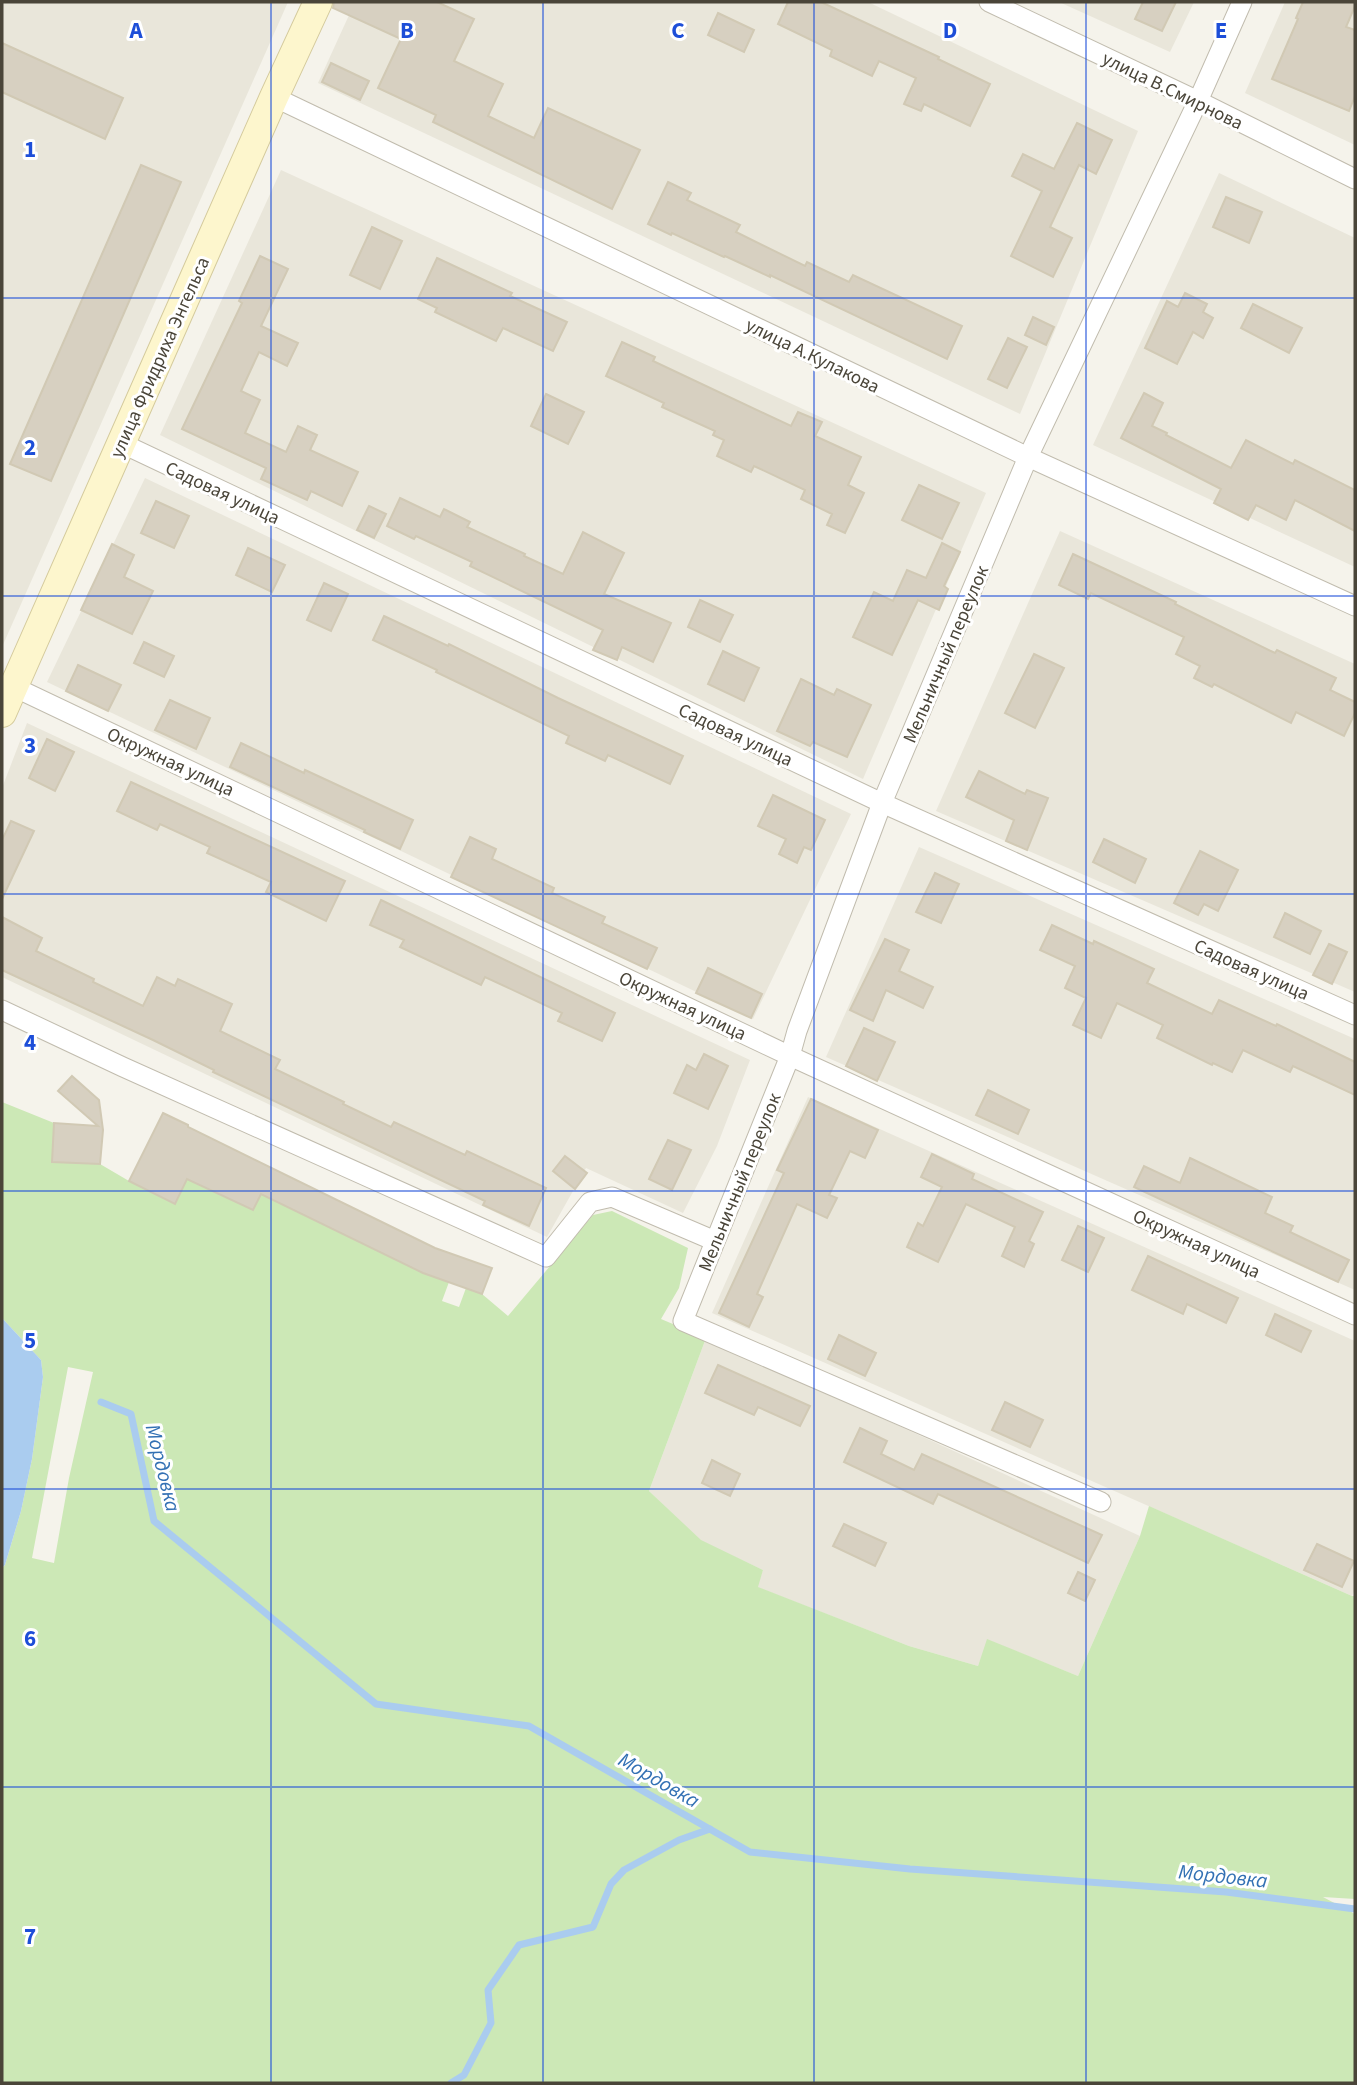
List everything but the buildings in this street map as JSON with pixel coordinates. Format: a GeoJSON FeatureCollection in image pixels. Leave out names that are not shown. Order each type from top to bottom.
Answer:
{"type":"FeatureCollection","features":[{"type":"Feature","properties":{"kind":"main road","name":"улица Фридриха Энгельса"},"geometry":{"type":"LineString","coordinates":[[2,713],[318,2]]}},
{"type":"Feature","properties":{"kind":"street","name":"улица В.Смирнова"},"geometry":{"type":"LineString","coordinates":[[989,2],[1355,179]]}},
{"type":"Feature","properties":{"kind":"street","name":"Мельничный переулок"},"geometry":{"type":"LineString","coordinates":[[1101,1502],[683,1321],[790,1056],[883,803],[1028,457],[1198,101],[1242,2]]}},
{"type":"Feature","properties":{"kind":"street","name":"улица А.Кулакова"},"geometry":{"type":"LineString","coordinates":[[274,97],[1028,457],[1355,606]]}},
{"type":"Feature","properties":{"kind":"street","name":"Садовая улица"},"geometry":{"type":"LineString","coordinates":[[121,443],[883,803],[1355,1015]]}},
{"type":"Feature","properties":{"kind":"street","name":"Окружная улица"},"geometry":{"type":"LineString","coordinates":[[13,687],[790,1056],[1355,1315]]}},
{"type":"Feature","properties":{"kind":"street"},"geometry":{"type":"LineString","coordinates":[[2,1010],[122,1067],[546,1257],[590,1202],[612,1197],[715,1241]]}},
{"type":"Feature","properties":{"kind":"shaded area"},"geometry":{"type":"Polygon","coordinates":[[[2,2],[288,2],[2,647],[2,2]]]}},
{"type":"Feature","properties":{"kind":"shaded area"},"geometry":{"type":"Polygon","coordinates":[[[355,2],[868,2],[1138,131],[1020,414],[318,83],[355,2]]]}},
{"type":"Feature","properties":{"kind":"shaded area"},"geometry":{"type":"Polygon","coordinates":[[[1059,2],[1194,2],[1170,52],[1059,2]]]}},
{"type":"Feature","properties":{"kind":"shaded area"},"geometry":{"type":"Polygon","coordinates":[[[1285,2],[1355,2],[1355,145],[1245,93],[1285,2]]]}},
{"type":"Feature","properties":{"kind":"shaded area"},"geometry":{"type":"Polygon","coordinates":[[[281,170],[986,493],[863,779],[160,435],[281,170]]]}},
{"type":"Feature","properties":{"kind":"shaded area"},"geometry":{"type":"Polygon","coordinates":[[[1219,173],[1355,238],[1355,567],[1093,445],[1219,173]]]}},
{"type":"Feature","properties":{"kind":"shaded area"},"geometry":{"type":"Polygon","coordinates":[[[145,478],[851,814],[753,1019],[47,682],[145,478]]]}},
{"type":"Feature","properties":{"kind":"shaded area"},"geometry":{"type":"Polygon","coordinates":[[[1060,531],[1355,664],[1355,992],[936,811],[1060,531]]]}},
{"type":"Feature","properties":{"kind":"shaded area"},"geometry":{"type":"Polygon","coordinates":[[[27,723],[750,1060],[717,1146],[683,1213],[586,1168],[547,1237],[2,977],[2,788],[27,723]]]}},
{"type":"Feature","properties":{"kind":"shaded area"},"geometry":{"type":"Polygon","coordinates":[[[919,847],[1355,1039],[1355,1290],[826,1057],[919,847]]]}},
{"type":"Feature","properties":{"kind":"shaded area"},"geometry":{"type":"Polygon","coordinates":[[[808,1097],[1355,1341],[1355,1589],[1352,1596],[712,1313],[808,1097]]]}},
{"type":"Feature","properties":{"kind":"shaded area"},"geometry":{"type":"Polygon","coordinates":[[[706,1338],[1140,1536],[1078,1676],[988,1640],[978,1666],[909,1646],[757,1587],[763,1570],[701,1541],[649,1491],[706,1338]]]}},
{"type":"Feature","properties":{"kind":"green space"},"geometry":{"type":"Polygon","coordinates":[[[2,1102],[54,1123],[52,1162],[100,1164],[175,1203],[192,1170],[216,1193],[253,1210],[261,1194],[423,1273],[449,1282],[442,1301],[459,1307],[466,1288],[482,1294],[508,1316],[593,1215],[612,1211],[688,1248],[679,1288],[661,1319],[706,1338],[649,1491],[701,1540],[763,1570],[758,1587],[909,1646],[978,1666],[987,1639],[1078,1676],[1140,1536],[1149,1506],[1355,1596],[1355,1899],[1323,1897],[1355,1914],[1355,2083],[2,2083],[2,1568],[21,1511],[32,1459],[43,1377],[41,1360],[2,1318],[2,1102]],[[68,1367],[32,1558],[54,1563],[69,1478],[93,1372],[68,1367]]]}},
{"type":"Feature","properties":{"kind":"water"},"geometry":{"type":"Polygon","coordinates":[[[2,1318],[41,1360],[43,1377],[32,1459],[21,1511],[2,1568],[2,1318]]]}},
{"type":"Feature","properties":{"kind":"waterway","name":"Мордовка"},"geometry":{"type":"LineString","coordinates":[[101,1402],[131,1414],[154,1521],[376,1704],[529,1726],[750,1852],[910,1869],[1226,1892],[1355,1909]]}},
{"type":"Feature","properties":{"kind":"waterway"},"geometry":{"type":"LineString","coordinates":[[451,2083],[464,2075],[491,2023],[488,1990],[519,1945],[593,1927],[611,1884],[624,1870],[679,1840],[710,1829]]}}]}
